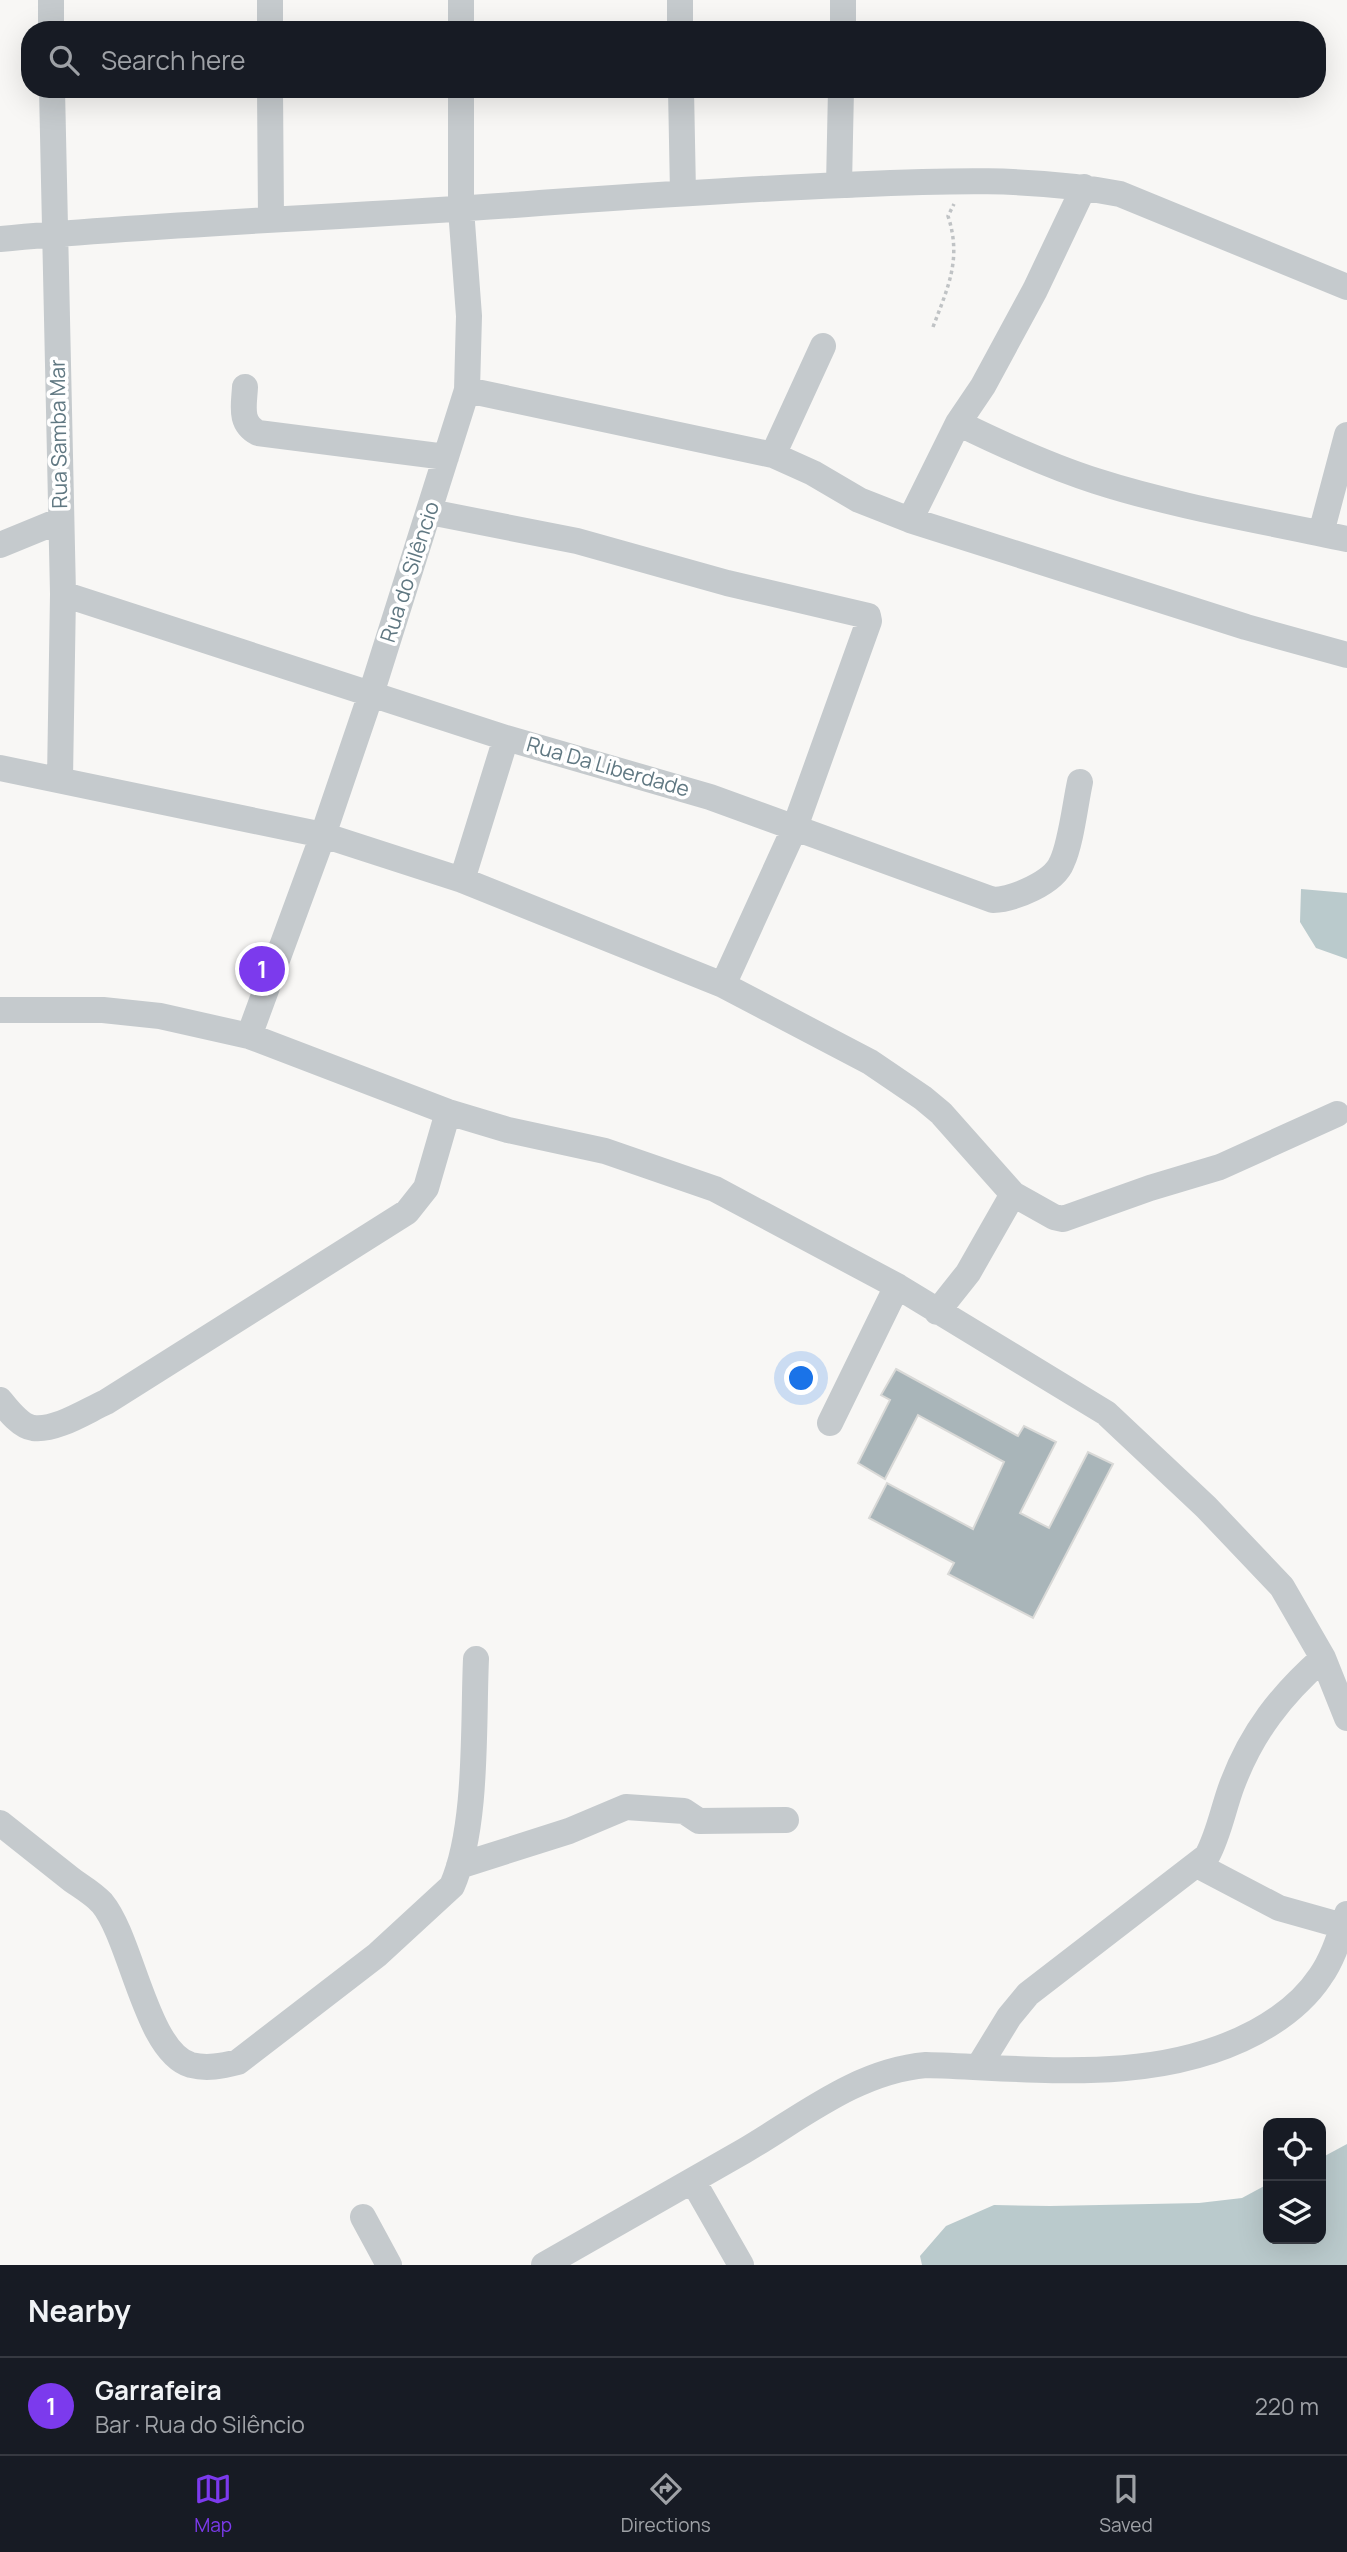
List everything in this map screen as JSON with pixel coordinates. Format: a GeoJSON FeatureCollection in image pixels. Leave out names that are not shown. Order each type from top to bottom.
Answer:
{"type":"FeatureCollection","features":[{"type":"Feature","properties":{"kind":"street"},"geometry":{"type":"LineString","coordinates":[[51,0],[51,21]]}},
{"type":"Feature","properties":{"kind":"street"},"geometry":{"type":"LineString","coordinates":[[270,0],[270,21]]}},
{"type":"Feature","properties":{"kind":"street"},"geometry":{"type":"LineString","coordinates":[[461,0],[461,21]]}},
{"type":"Feature","properties":{"kind":"street"},"geometry":{"type":"LineString","coordinates":[[680,0],[680,21]]}},
{"type":"Feature","properties":{"kind":"street"},"geometry":{"type":"LineString","coordinates":[[842,21],[843,0]]}},
{"type":"Feature","properties":{"kind":"street","name":"Rua Samba Mar"},"geometry":{"type":"LineString","coordinates":[[52,98],[63,594],[60,779]]}},
{"type":"Feature","properties":{"kind":"street"},"geometry":{"type":"LineString","coordinates":[[270,98],[271,219]]}},
{"type":"Feature","properties":{"kind":"street","name":"Rua do Silêncio"},"geometry":{"type":"LineString","coordinates":[[249,1036],[323,835],[371,694],[467,390],[469,316],[461,209],[461,98]]}},
{"type":"Feature","properties":{"kind":"street"},"geometry":{"type":"LineString","coordinates":[[681,98],[683,193]]}},
{"type":"Feature","properties":{"kind":"street"},"geometry":{"type":"LineString","coordinates":[[839,185],[841,98]]}},
{"type":"Feature","properties":{"kind":"street"},"geometry":{"type":"LineString","coordinates":[[0,239],[683,193],[965,179],[1084,187],[1120,194],[1347,287]]}},
{"type":"Feature","properties":{"kind":"street"},"geometry":{"type":"LineString","coordinates":[[910,520],[958,423],[983,386],[1028,302],[1084,187]]}},
{"type":"Feature","properties":{"kind":"street"},"geometry":{"type":"LineString","coordinates":[[773,455],[823,346]]}},
{"type":"Feature","properties":{"kind":"street"},"geometry":{"type":"LineString","coordinates":[[245,387],[244,420],[248,428],[258,433],[446,457]]}},
{"type":"Feature","properties":{"kind":"street"},"geometry":{"type":"LineString","coordinates":[[467,390],[773,455],[813,473],[859,500],[910,520],[1245,627],[1347,655]]}},
{"type":"Feature","properties":{"kind":"street"},"geometry":{"type":"LineString","coordinates":[[958,423],[1008,447],[1098,482],[1347,539]]}},
{"type":"Feature","properties":{"kind":"street"},"geometry":{"type":"LineString","coordinates":[[1321,533],[1347,435]]}},
{"type":"Feature","properties":{"kind":"street"},"geometry":{"type":"LineString","coordinates":[[430,512],[577,541],[727,583],[868,616],[869,621],[795,827],[723,985]]}},
{"type":"Feature","properties":{"kind":"street"},"geometry":{"type":"LineString","coordinates":[[0,545],[61,520]]}},
{"type":"Feature","properties":{"kind":"street","name":"Rua Da Liberdade"},"geometry":{"type":"LineString","coordinates":[[63,594],[506,738],[710,797],[993,900],[1021,894],[1051,876],[1062,864],[1080,782]]}},
{"type":"Feature","properties":{"kind":"street"},"geometry":{"type":"LineString","coordinates":[[462,880],[506,738]]}},
{"type":"Feature","properties":{"kind":"street"},"geometry":{"type":"LineString","coordinates":[[0,768],[323,835],[462,880],[723,985],[870,1062],[923,1098],[941,1113],[1013,1194],[1054,1217],[1063,1219],[1220,1167],[1337,1114]]}},
{"type":"Feature","properties":{"kind":"street"},"geometry":{"type":"LineString","coordinates":[[0,1010],[103,1010],[160,1016],[249,1036],[448,1112],[605,1151],[715,1189],[897,1286],[1107,1413],[1206,1507],[1282,1587],[1323,1658],[1347,1718]]}},
{"type":"Feature","properties":{"kind":"street"},"geometry":{"type":"LineString","coordinates":[[0,1400],[21,1422],[33,1428],[53,1426],[106,1402],[407,1212],[426,1188],[448,1112]]}},
{"type":"Feature","properties":{"kind":"street"},"geometry":{"type":"LineString","coordinates":[[937,1312],[968,1273],[1013,1194]]}},
{"type":"Feature","properties":{"kind":"street"},"geometry":{"type":"LineString","coordinates":[[830,1423],[897,1286]]}},
{"type":"Feature","properties":{"kind":"street"},"geometry":{"type":"LineString","coordinates":[[979,2066],[1009,2017],[1028,1994],[1207,1856],[1214,1843],[1232,1785],[1251,1743],[1293,1684],[1323,1658]]}},
{"type":"Feature","properties":{"kind":"street"},"geometry":{"type":"LineString","coordinates":[[0,1824],[102,1903],[122,1937],[134,1975],[159,2034],[170,2051],[188,2064],[214,2068],[238,2062],[376,1955],[452,1886],[469,1818],[476,1659]]}},
{"type":"Feature","properties":{"kind":"street"},"geometry":{"type":"LineString","coordinates":[[459,1866],[569,1831],[626,1807],[684,1811],[699,1821],[786,1821]]}},
{"type":"Feature","properties":{"kind":"street"},"geometry":{"type":"LineString","coordinates":[[544,2265],[822,2103],[859,2082],[884,2072],[926,2065],[1101,2069],[1143,2067],[1179,2061],[1215,2050],[1274,2022],[1297,2004],[1320,1978],[1345,1920],[1279,1908],[1197,1865]]}},
{"type":"Feature","properties":{"kind":"street"},"geometry":{"type":"LineString","coordinates":[[692,2180],[741,2265]]}},
{"type":"Feature","properties":{"kind":"street"},"geometry":{"type":"LineString","coordinates":[[363,2217],[389,2265]]}},
{"type":"Feature","properties":{"kind":"path"},"geometry":{"type":"LineString","coordinates":[[933,327],[951,279],[955,254],[954,236],[948,216],[965,179]]}},
{"type":"Feature","properties":{"kind":"shaded area"},"geometry":{"type":"Polygon","coordinates":[[[1301,889],[1347,893],[1347,959],[1316,948],[1300,922],[1301,889]]]}},
{"type":"Feature","properties":{"kind":"shaded area"},"geometry":{"type":"Polygon","coordinates":[[[1347,2144],[1347,2265],[922,2265],[920,2256],[946,2226],[994,2205],[1199,2203],[1242,2198],[1263,2187],[1263,2244],[1326,2244],[1326,2155],[1347,2144]]]}},
{"type":"Feature","properties":{"kind":"building"},"geometry":{"type":"Polygon","coordinates":[[[896,1369],[1018,1436],[1024,1426],[1056,1442],[1020,1513],[1049,1528],[1088,1452],[1113,1464],[1033,1618],[948,1574],[954,1563],[869,1518],[887,1483],[973,1529],[1004,1462],[918,1415],[885,1479],[858,1463],[890,1400],[881,1395],[896,1369]]]}},
{"type":"Feature","properties":{"kind":"place","name":"Garrafeira"},"geometry":{"type":"Point","coordinates":[262,969]}}]}
